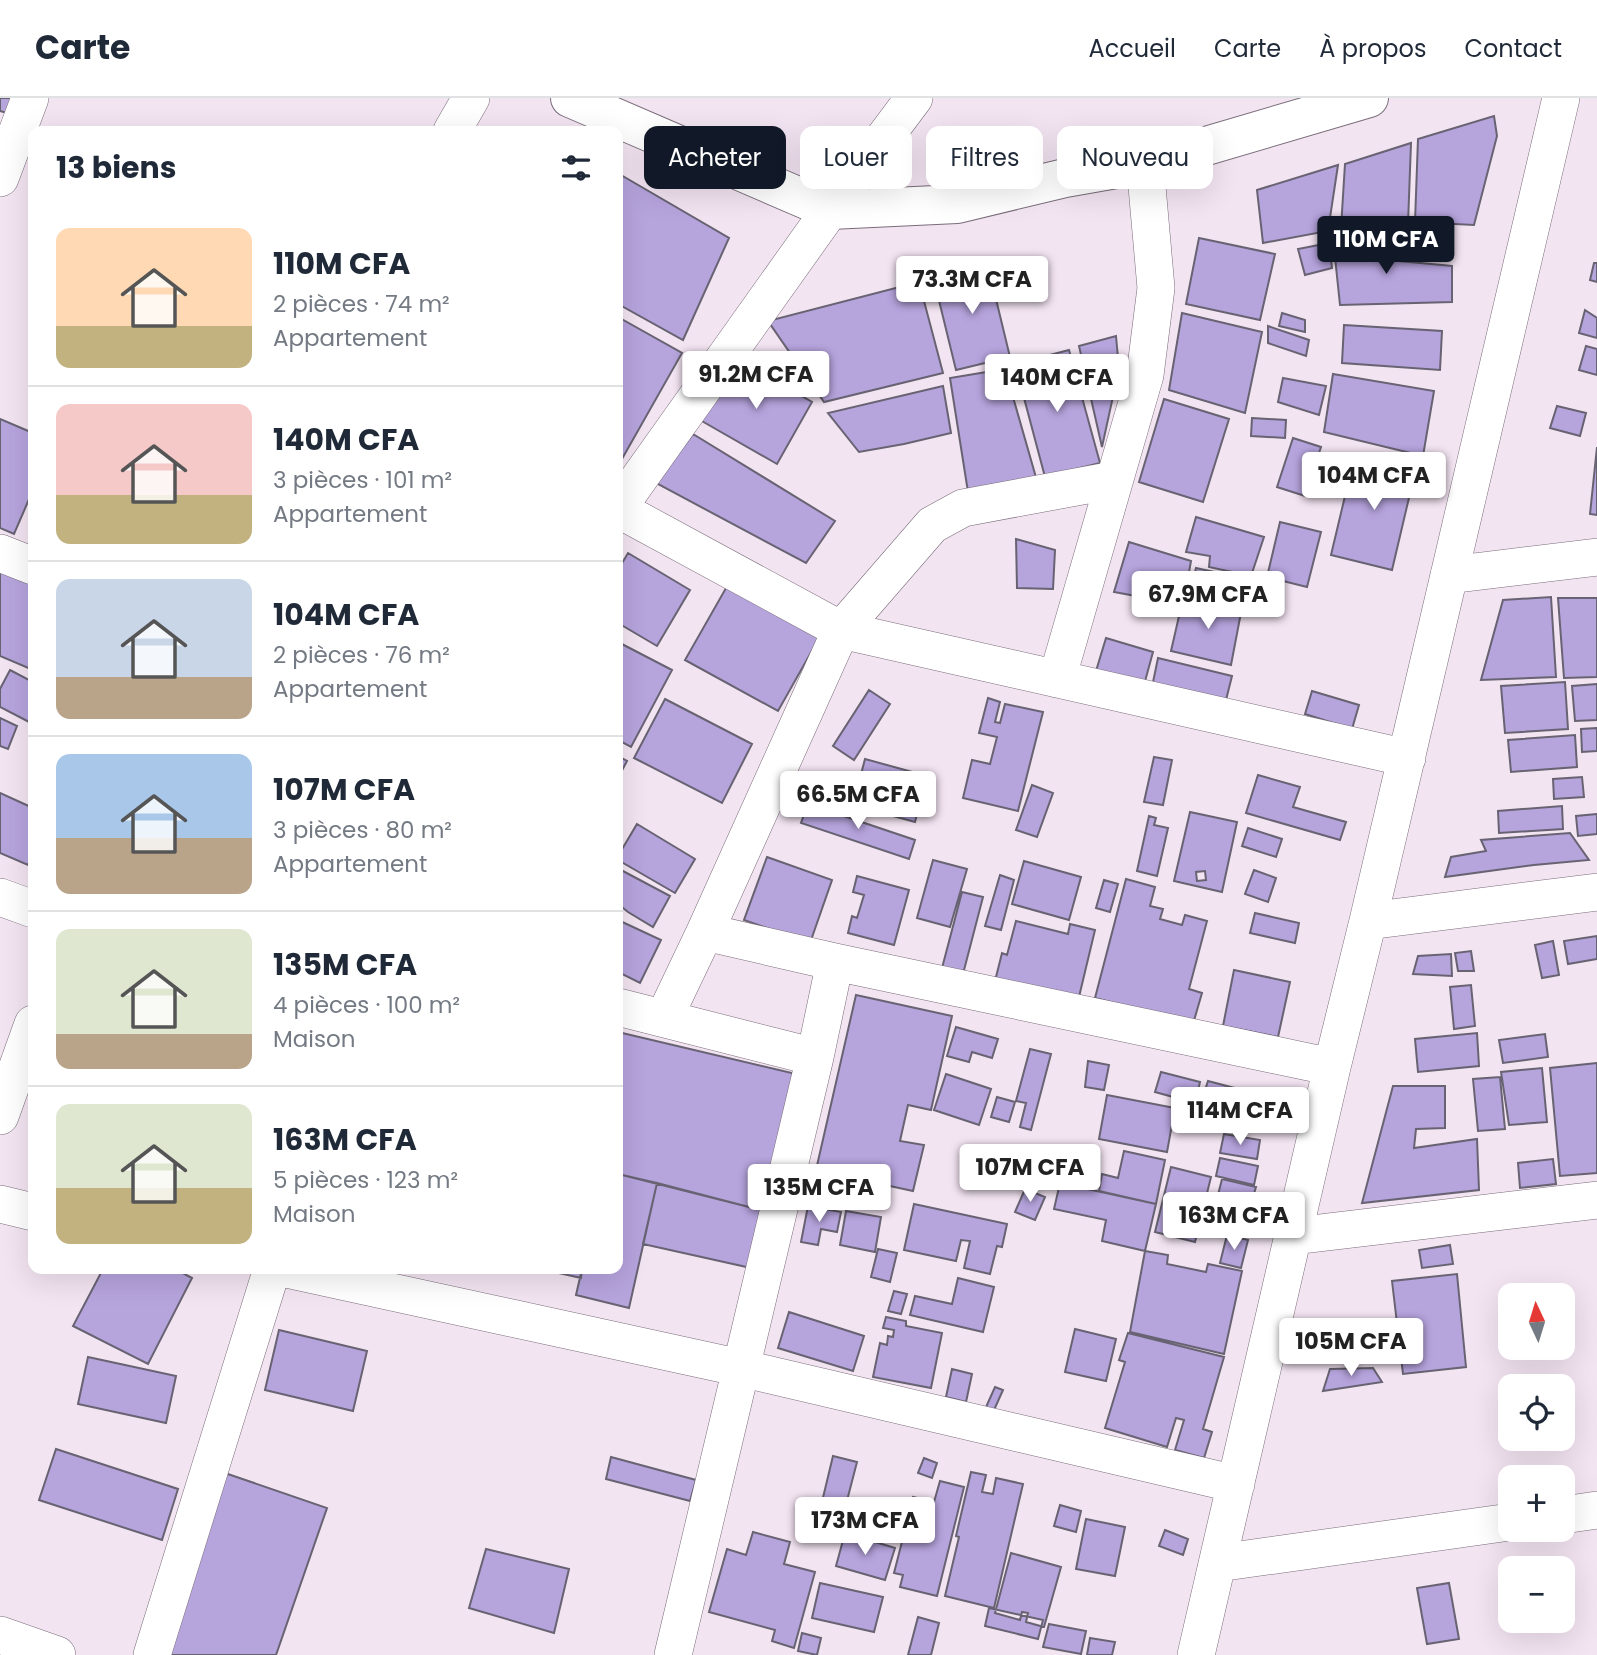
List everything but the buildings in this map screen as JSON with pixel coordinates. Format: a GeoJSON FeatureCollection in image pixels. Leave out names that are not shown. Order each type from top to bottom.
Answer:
{"type":"FeatureCollection","features":[{"type":"Feature","properties":{"kind":"street"},"geometry":{"type":"LineString","coordinates":[[0,178],[30,98]]}},
{"type":"Feature","properties":{"kind":"street"},"geometry":{"type":"LineString","coordinates":[[455,126],[471,98]]}},
{"type":"Feature","properties":{"kind":"street"},"geometry":{"type":"LineString","coordinates":[[570,98],[830,210],[957,204],[1057,180]]}},
{"type":"Feature","properties":{"kind":"street"},"geometry":{"type":"LineString","coordinates":[[623,502],[830,210],[914,98]]}},
{"type":"Feature","properties":{"kind":"street"},"geometry":{"type":"LineString","coordinates":[[1213,144],[1369,98]]}},
{"type":"Feature","properties":{"kind":"street"},"geometry":{"type":"LineString","coordinates":[[1196,1655],[1332,1067],[1562,98]]}},
{"type":"Feature","properties":{"kind":"street"},"geometry":{"type":"LineString","coordinates":[[1057,679],[1145,375],[1156,288],[1146,189]]}},
{"type":"Feature","properties":{"kind":"street"},"geometry":{"type":"LineString","coordinates":[[664,1018],[841,630],[932,524],[963,508],[1114,480]]}},
{"type":"Feature","properties":{"kind":"street"},"geometry":{"type":"LineString","coordinates":[[623,512],[841,630],[1407,758]]}},
{"type":"Feature","properties":{"kind":"street"},"geometry":{"type":"LineString","coordinates":[[0,553],[28,564]]}},
{"type":"Feature","properties":{"kind":"street"},"geometry":{"type":"LineString","coordinates":[[1450,575],[1597,557]]}},
{"type":"Feature","properties":{"kind":"street"},"geometry":{"type":"LineString","coordinates":[[1368,921],[1597,892]]}},
{"type":"Feature","properties":{"kind":"street"},"geometry":{"type":"LineString","coordinates":[[0,897],[28,907]]}},
{"type":"Feature","properties":{"kind":"street"},"geometry":{"type":"LineString","coordinates":[[705,932],[1332,1067]]}},
{"type":"Feature","properties":{"kind":"street"},"geometry":{"type":"LineString","coordinates":[[673,1655],[815,1057],[835,962]]}},
{"type":"Feature","properties":{"kind":"street"},"geometry":{"type":"LineString","coordinates":[[623,1008],[815,1057]]}},
{"type":"Feature","properties":{"kind":"street"},"geometry":{"type":"LineString","coordinates":[[0,1116],[28,1038]]}},
{"type":"Feature","properties":{"kind":"street"},"geometry":{"type":"LineString","coordinates":[[1294,1236],[1597,1200]]}},
{"type":"Feature","properties":{"kind":"street"},"geometry":{"type":"LineString","coordinates":[[0,1204],[28,1211]]}},
{"type":"Feature","properties":{"kind":"street"},"geometry":{"type":"LineString","coordinates":[[152,1655],[270,1274]]}},
{"type":"Feature","properties":{"kind":"street"},"geometry":{"type":"LineString","coordinates":[[309,1274],[741,1368],[1236,1484]]}},
{"type":"Feature","properties":{"kind":"street"},"geometry":{"type":"LineString","coordinates":[[1575,1513],[1597,1510]]}},
{"type":"Feature","properties":{"kind":"street"},"geometry":{"type":"LineString","coordinates":[[1218,1563],[1498,1524]]}},
{"type":"Feature","properties":{"kind":"street"},"geometry":{"type":"LineString","coordinates":[[0,1634],[57,1655]]}}]}
